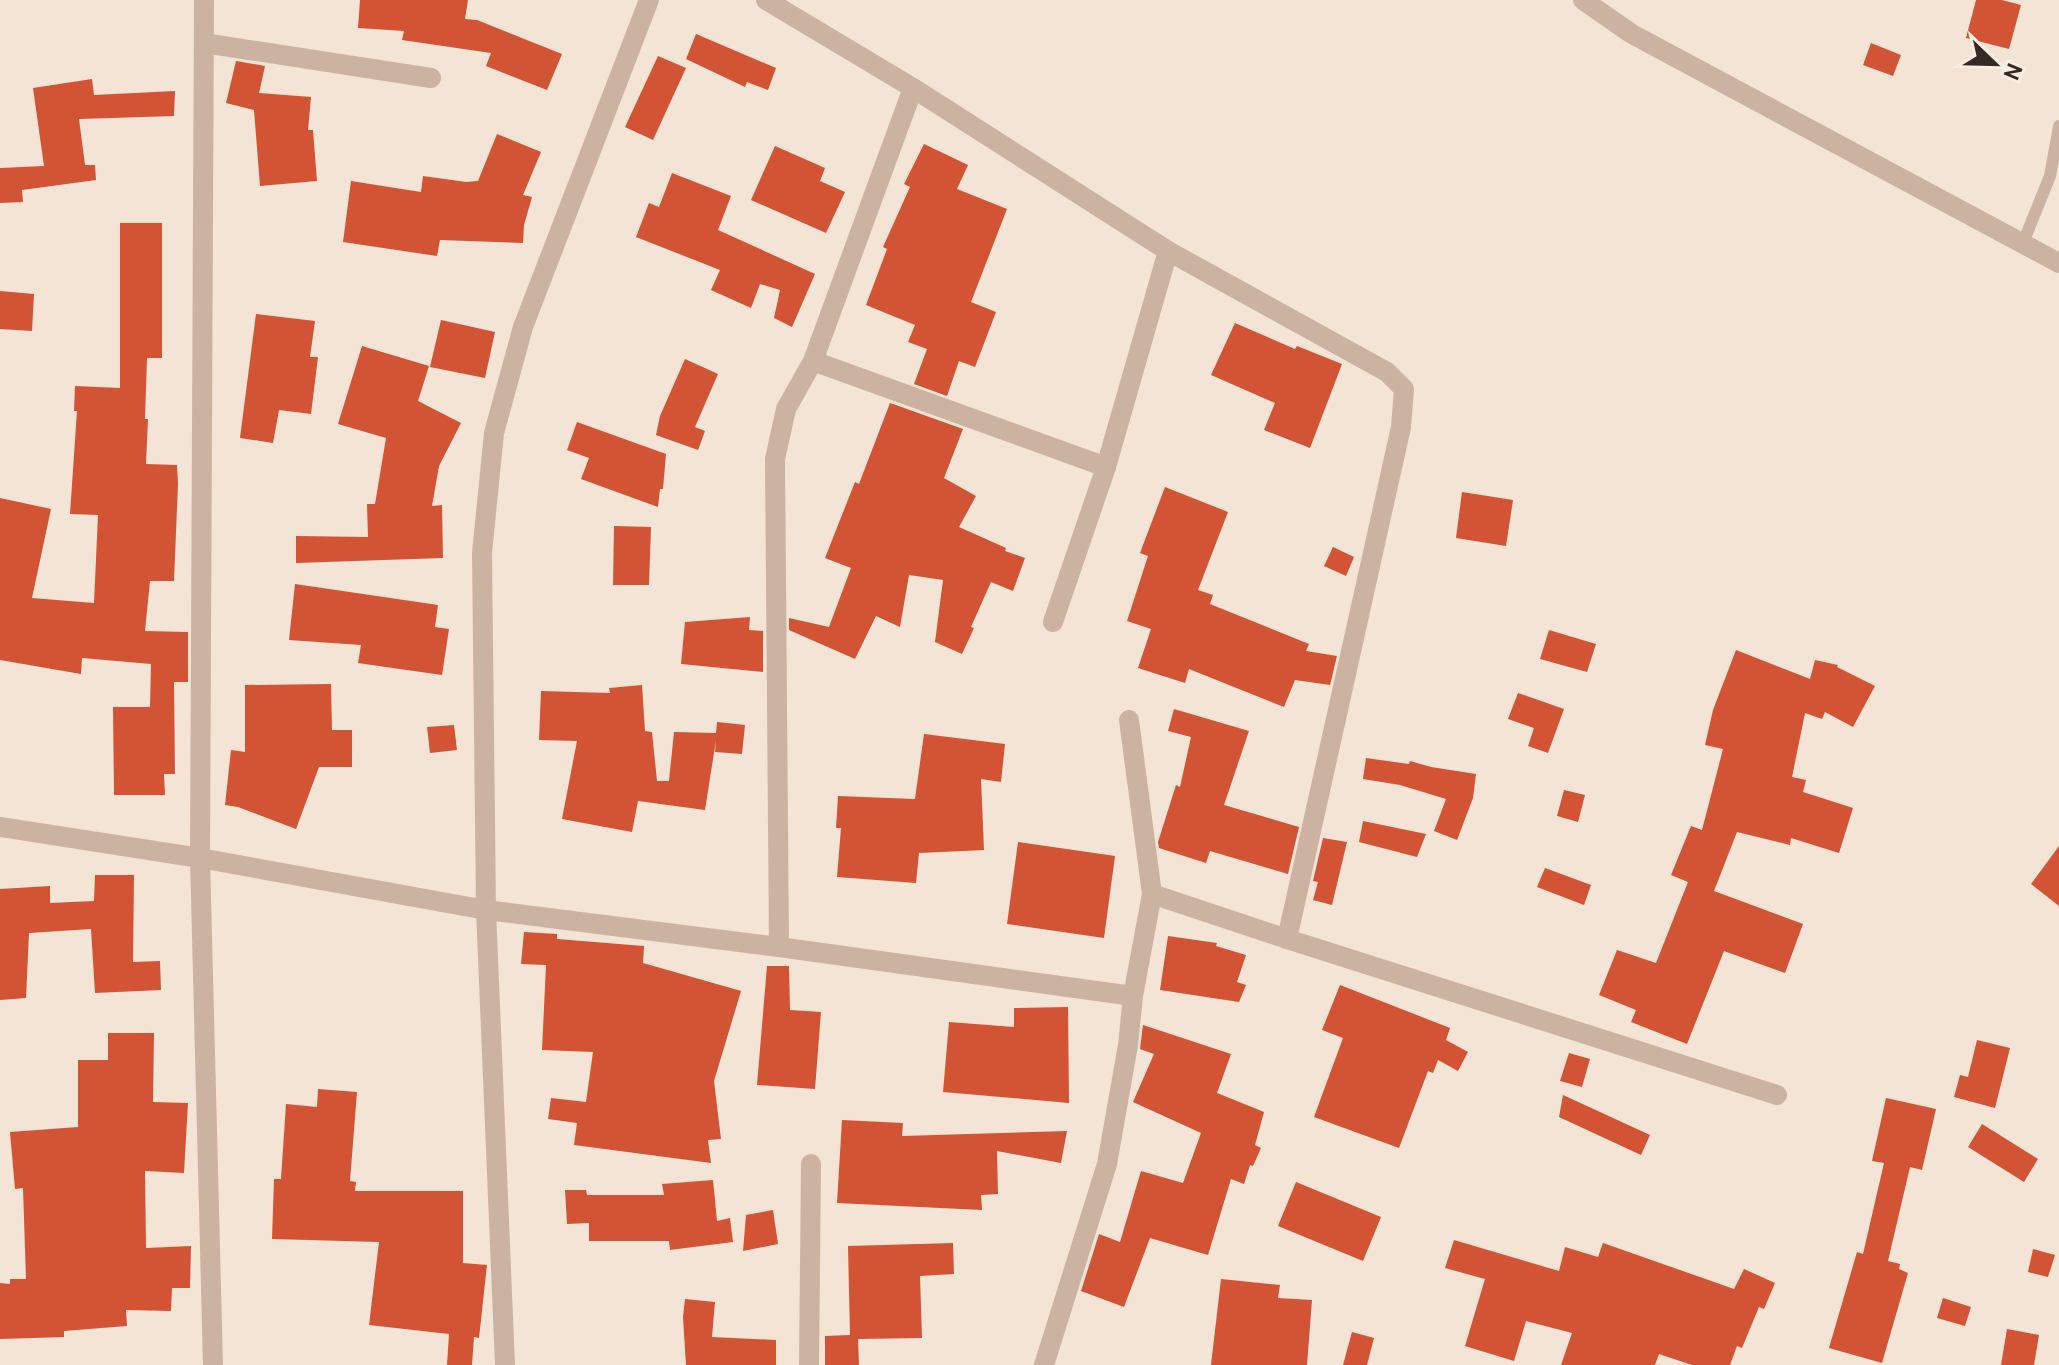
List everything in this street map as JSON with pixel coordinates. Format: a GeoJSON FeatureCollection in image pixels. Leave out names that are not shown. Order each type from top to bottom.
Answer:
{"type":"FeatureCollection","features":[{"type":"Feature","properties":{"kind":"street"},"geometry":{"type":"LineString","coordinates":[[204,0],[200,858],[213,1365]]}},
{"type":"Feature","properties":{"kind":"street"},"geometry":{"type":"LineString","coordinates":[[505,1365],[486,910],[482,553],[494,433],[523,327],[649,0]]}},
{"type":"Feature","properties":{"kind":"street"},"geometry":{"type":"LineString","coordinates":[[766,0],[913,88],[1168,251],[1387,372],[1404,389],[1401,427],[1287,939]]}},
{"type":"Feature","properties":{"kind":"street"},"geometry":{"type":"LineString","coordinates":[[1583,0],[1632,34],[2059,263]]}},
{"type":"Feature","properties":{"kind":"street"},"geometry":{"type":"LineString","coordinates":[[204,43],[431,78]]}},
{"type":"Feature","properties":{"kind":"street"},"geometry":{"type":"LineString","coordinates":[[779,947],[775,459],[786,409],[813,361],[913,88]]}},
{"type":"Feature","properties":{"kind":"street"},"geometry":{"type":"LineString","coordinates":[[1053,622],[1106,467],[1168,251]]}},
{"type":"Feature","properties":{"kind":"street"},"geometry":{"type":"LineString","coordinates":[[813,361],[1106,467]]}},
{"type":"Feature","properties":{"kind":"street"},"geometry":{"type":"LineString","coordinates":[[1044,1365],[1107,1164],[1152,894],[1129,720]]}},
{"type":"Feature","properties":{"kind":"street"},"geometry":{"type":"LineString","coordinates":[[0,827],[200,858],[486,910],[1133,996]]}},
{"type":"Feature","properties":{"kind":"street"},"geometry":{"type":"LineString","coordinates":[[1152,894],[1777,1095]]}},
{"type":"Feature","properties":{"kind":"street"},"geometry":{"type":"LineString","coordinates":[[809,1365],[811,1164]]}},
{"type":"Feature","properties":{"kind":"lane"},"geometry":{"type":"LineString","coordinates":[[2023,243],[2050,176],[2059,126]]}},
{"type":"Feature","properties":{"kind":"building"},"geometry":{"type":"Polygon","coordinates":[[[360,0],[468,0],[465,19],[477,20],[562,54],[547,90],[486,66],[491,53],[402,40],[404,31],[358,28],[360,0]]]}},
{"type":"Feature","properties":{"kind":"building"},"geometry":{"type":"Polygon","coordinates":[[[1976,0],[2002,0],[2021,5],[2009,49],[1966,38],[1976,0]]]}},
{"type":"Feature","properties":{"kind":"building"},"geometry":{"type":"Polygon","coordinates":[[[696,34],[776,68],[768,90],[747,82],[745,87],[686,59],[696,34]]]}},
{"type":"Feature","properties":{"kind":"building"},"geometry":{"type":"Polygon","coordinates":[[[1871,43],[1901,55],[1893,76],[1863,65],[1871,43]]]}},
{"type":"Feature","properties":{"kind":"building"},"geometry":{"type":"Polygon","coordinates":[[[658,56],[686,68],[653,140],[625,127],[658,56]]]}},
{"type":"Feature","properties":{"kind":"building"},"geometry":{"type":"Polygon","coordinates":[[[236,61],[265,66],[259,93],[311,97],[308,130],[313,130],[317,181],[260,186],[254,110],[226,103],[236,61]]]}},
{"type":"Feature","properties":{"kind":"building"},"geometry":{"type":"Polygon","coordinates":[[[92,79],[94,95],[175,91],[174,116],[79,119],[85,165],[95,165],[96,180],[22,190],[23,202],[0,203],[0,168],[44,166],[33,88],[92,79]]]}},
{"type":"Feature","properties":{"kind":"building"},"geometry":{"type":"Polygon","coordinates":[[[497,134],[541,152],[523,195],[532,197],[524,225],[523,243],[440,240],[437,256],[343,242],[351,181],[421,192],[423,176],[478,181],[497,134]]]}},
{"type":"Feature","properties":{"kind":"building"},"geometry":{"type":"Polygon","coordinates":[[[924,144],[968,165],[957,189],[1007,209],[971,302],[996,312],[975,367],[959,361],[947,396],[914,384],[927,349],[908,342],[915,325],[866,305],[887,249],[883,247],[910,187],[904,184],[924,144]]]}},
{"type":"Feature","properties":{"kind":"building"},"geometry":{"type":"Polygon","coordinates":[[[775,146],[825,168],[820,181],[845,192],[826,233],[751,200],[775,146]]]}},
{"type":"Feature","properties":{"kind":"building"},"geometry":{"type":"Polygon","coordinates":[[[672,173],[731,196],[718,230],[815,274],[792,327],[774,318],[780,290],[760,284],[751,308],[711,290],[720,270],[636,237],[649,203],[659,207],[672,173]]]}},
{"type":"Feature","properties":{"kind":"building"},"geometry":{"type":"Polygon","coordinates":[[[120,223],[162,223],[162,358],[147,358],[146,464],[177,465],[174,581],[150,581],[145,631],[188,632],[188,682],[174,682],[175,774],[164,774],[165,795],[114,795],[113,707],[150,707],[151,664],[82,658],[81,674],[0,660],[0,498],[51,509],[32,598],[94,603],[98,515],[70,514],[77,411],[74,411],[75,386],[120,388],[120,223]]]}},
{"type":"Feature","properties":{"kind":"building"},"geometry":{"type":"Polygon","coordinates":[[[0,291],[34,294],[32,331],[0,329],[0,291]]]}},
{"type":"Feature","properties":{"kind":"building"},"geometry":{"type":"Polygon","coordinates":[[[256,314],[315,321],[310,357],[318,357],[311,414],[279,410],[273,443],[240,438],[256,314]]]}},
{"type":"Feature","properties":{"kind":"building"},"geometry":{"type":"Polygon","coordinates":[[[441,320],[495,332],[485,378],[430,367],[441,320]]]}},
{"type":"Feature","properties":{"kind":"building"},"geometry":{"type":"Polygon","coordinates":[[[1235,323],[1295,349],[1297,346],[1342,364],[1310,448],[1264,430],[1275,403],[1211,375],[1235,323]]]}},
{"type":"Feature","properties":{"kind":"building"},"geometry":{"type":"Polygon","coordinates":[[[362,346],[429,366],[418,401],[461,423],[439,466],[432,506],[442,505],[443,558],[296,563],[296,536],[368,537],[367,504],[375,504],[386,438],[338,424],[362,346]]]}},
{"type":"Feature","properties":{"kind":"building"},"geometry":{"type":"Polygon","coordinates":[[[685,359],[718,374],[695,427],[705,431],[698,450],[656,435],[660,416],[685,359]]]}},
{"type":"Feature","properties":{"kind":"building"},"geometry":{"type":"Polygon","coordinates":[[[890,403],[963,429],[944,478],[976,496],[959,527],[1025,558],[1013,591],[991,582],[962,654],[935,642],[943,580],[909,575],[900,627],[876,616],[855,659],[789,630],[789,618],[829,627],[851,568],[825,558],[855,482],[859,484],[890,403]]]}},
{"type":"Feature","properties":{"kind":"building"},"geometry":{"type":"Polygon","coordinates":[[[577,422],[666,454],[658,507],[581,479],[589,458],[567,450],[577,422]]]}},
{"type":"Feature","properties":{"kind":"building"},"geometry":{"type":"Polygon","coordinates":[[[1165,487],[1228,512],[1198,590],[1213,595],[1210,604],[1309,644],[1306,651],[1337,656],[1330,685],[1295,680],[1284,707],[1189,669],[1185,683],[1138,668],[1151,629],[1127,621],[1148,556],[1140,553],[1165,487]]]}},
{"type":"Feature","properties":{"kind":"building"},"geometry":{"type":"Polygon","coordinates":[[[1462,492],[1513,500],[1506,546],[1456,538],[1462,492]]]}},
{"type":"Feature","properties":{"kind":"building"},"geometry":{"type":"Polygon","coordinates":[[[614,526],[651,527],[649,585],[613,585],[614,526]]]}},
{"type":"Feature","properties":{"kind":"building"},"geometry":{"type":"Polygon","coordinates":[[[1333,547],[1354,557],[1346,576],[1324,566],[1333,547]]]}},
{"type":"Feature","properties":{"kind":"building"},"geometry":{"type":"Polygon","coordinates":[[[295,584],[438,605],[435,627],[449,629],[442,675],[358,663],[361,645],[289,640],[295,584]]]}},
{"type":"Feature","properties":{"kind":"building"},"geometry":{"type":"Polygon","coordinates":[[[750,617],[749,630],[763,631],[763,672],[681,664],[685,622],[750,617]]]}},
{"type":"Feature","properties":{"kind":"building"},"geometry":{"type":"Polygon","coordinates":[[[1549,630],[1596,644],[1587,672],[1540,659],[1549,630]]]}},
{"type":"Feature","properties":{"kind":"building"},"geometry":{"type":"Polygon","coordinates":[[[1736,650],[1810,679],[1815,660],[1838,665],[1875,686],[1853,727],[1825,712],[1822,719],[1805,713],[1792,777],[1806,780],[1803,792],[1853,808],[1839,853],[1791,838],[1790,845],[1737,832],[1714,891],[1803,924],[1785,973],[1724,951],[1687,1044],[1631,1022],[1636,1010],[1599,995],[1617,950],[1656,963],[1688,882],[1671,875],[1691,826],[1702,830],[1723,749],[1705,745],[1713,710],[1736,650]]]}},
{"type":"Feature","properties":{"kind":"building"},"geometry":{"type":"Polygon","coordinates":[[[331,684],[332,730],[352,730],[352,767],[319,767],[296,829],[225,805],[231,750],[245,752],[245,685],[331,684]]]}},
{"type":"Feature","properties":{"kind":"building"},"geometry":{"type":"Polygon","coordinates":[[[642,685],[645,731],[652,732],[657,781],[669,781],[674,732],[716,733],[717,722],[745,725],[742,754],[715,752],[716,740],[705,810],[638,801],[632,832],[562,819],[577,741],[539,740],[541,691],[610,693],[609,688],[642,685]]]}},
{"type":"Feature","properties":{"kind":"building"},"geometry":{"type":"Polygon","coordinates":[[[1518,693],[1564,709],[1548,753],[1528,746],[1534,728],[1508,719],[1518,693]]]}},
{"type":"Feature","properties":{"kind":"building"},"geometry":{"type":"Polygon","coordinates":[[[1174,709],[1249,731],[1224,805],[1299,827],[1288,874],[1210,851],[1206,863],[1159,848],[1158,842],[1176,785],[1180,787],[1191,737],[1168,731],[1174,709]]]}},
{"type":"Feature","properties":{"kind":"building"},"geometry":{"type":"Polygon","coordinates":[[[454,725],[457,750],[430,753],[427,727],[454,725]]]}},
{"type":"Feature","properties":{"kind":"building"},"geometry":{"type":"Polygon","coordinates":[[[924,734],[1005,744],[1001,782],[981,779],[984,850],[919,853],[916,883],[837,877],[841,828],[836,828],[838,796],[915,799],[924,734]]]}},
{"type":"Feature","properties":{"kind":"building"},"geometry":{"type":"Polygon","coordinates":[[[1366,758],[1409,764],[1410,761],[1476,774],[1473,798],[1457,840],[1434,831],[1446,799],[1400,785],[1363,779],[1366,758]]]}},
{"type":"Feature","properties":{"kind":"building"},"geometry":{"type":"Polygon","coordinates":[[[1564,790],[1585,795],[1578,822],[1557,816],[1564,790]]]}},
{"type":"Feature","properties":{"kind":"building"},"geometry":{"type":"Polygon","coordinates":[[[1363,821],[1426,834],[1417,857],[1359,842],[1363,821]]]}},
{"type":"Feature","properties":{"kind":"building"},"geometry":{"type":"Polygon","coordinates":[[[1323,838],[1347,842],[1332,905],[1313,900],[1318,882],[1313,881],[1323,838]]]}},
{"type":"Feature","properties":{"kind":"building"},"geometry":{"type":"Polygon","coordinates":[[[1018,842],[1115,856],[1104,938],[1007,924],[1018,842]]]}},
{"type":"Feature","properties":{"kind":"building"},"geometry":{"type":"Polygon","coordinates":[[[2059,846],[2059,906],[2031,884],[2059,846]]]}},
{"type":"Feature","properties":{"kind":"building"},"geometry":{"type":"Polygon","coordinates":[[[1545,868],[1591,885],[1584,905],[1537,887],[1545,868]]]}},
{"type":"Feature","properties":{"kind":"building"},"geometry":{"type":"Polygon","coordinates":[[[95,875],[134,875],[133,962],[160,961],[161,990],[95,993],[91,929],[29,933],[26,998],[0,1000],[0,889],[50,886],[50,903],[94,901],[95,875]]]}},
{"type":"Feature","properties":{"kind":"building"},"geometry":{"type":"Polygon","coordinates":[[[524,932],[557,934],[557,939],[644,946],[643,963],[741,991],[714,1081],[721,1139],[708,1140],[711,1163],[574,1145],[577,1123],[548,1119],[551,1098],[586,1102],[593,1052],[542,1050],[546,965],[521,964],[524,932]]]}},
{"type":"Feature","properties":{"kind":"building"},"geometry":{"type":"Polygon","coordinates":[[[1168,936],[1217,943],[1216,946],[1246,955],[1237,982],[1246,985],[1239,1002],[1160,990],[1168,936]]]}},
{"type":"Feature","properties":{"kind":"building"},"geometry":{"type":"Polygon","coordinates":[[[767,966],[789,966],[790,1010],[821,1012],[815,1089],[757,1085],[767,966]]]}},
{"type":"Feature","properties":{"kind":"building"},"geometry":{"type":"Polygon","coordinates":[[[1340,985],[1450,1028],[1446,1040],[1468,1052],[1458,1071],[1438,1060],[1433,1073],[1428,1071],[1399,1148],[1314,1117],[1343,1038],[1322,1030],[1340,985]]]}},
{"type":"Feature","properties":{"kind":"building"},"geometry":{"type":"Polygon","coordinates":[[[1068,1007],[1069,1103],[943,1092],[949,1022],[1014,1027],[1014,1008],[1068,1007]]]}},
{"type":"Feature","properties":{"kind":"building"},"geometry":{"type":"Polygon","coordinates":[[[1143,1025],[1231,1054],[1217,1093],[1264,1112],[1255,1145],[1261,1148],[1253,1166],[1250,1165],[1244,1184],[1231,1179],[1208,1255],[1150,1238],[1124,1307],[1081,1291],[1099,1234],[1120,1242],[1141,1171],[1183,1183],[1201,1133],[1133,1102],[1154,1054],[1140,1049],[1143,1025]]]}},
{"type":"Feature","properties":{"kind":"building"},"geometry":{"type":"Polygon","coordinates":[[[108,1033],[154,1033],[153,1102],[188,1103],[184,1173],[145,1171],[146,1248],[191,1246],[190,1288],[172,1288],[171,1311],[126,1310],[127,1326],[64,1331],[64,1337],[0,1339],[0,1283],[10,1284],[10,1279],[26,1279],[23,1188],[15,1189],[10,1132],[78,1127],[78,1060],[108,1060],[108,1033]]]}},
{"type":"Feature","properties":{"kind":"building"},"geometry":{"type":"Polygon","coordinates":[[[1977,1040],[2010,1048],[1995,1108],[1954,1097],[1960,1075],[1968,1077],[1977,1040]]]}},
{"type":"Feature","properties":{"kind":"building"},"geometry":{"type":"Polygon","coordinates":[[[1569,1053],[1590,1059],[1582,1087],[1560,1081],[1569,1053]]]}},
{"type":"Feature","properties":{"kind":"building"},"geometry":{"type":"Polygon","coordinates":[[[318,1089],[357,1092],[350,1181],[356,1182],[355,1191],[463,1191],[463,1263],[487,1265],[479,1338],[474,1337],[472,1365],[447,1365],[449,1334],[369,1325],[379,1242],[272,1239],[274,1179],[281,1179],[286,1104],[317,1107],[318,1089]]]}},
{"type":"Feature","properties":{"kind":"building"},"geometry":{"type":"Polygon","coordinates":[[[1563,1095],[1650,1135],[1641,1155],[1559,1117],[1563,1095]]]}},
{"type":"Feature","properties":{"kind":"building"},"geometry":{"type":"Polygon","coordinates":[[[1886,1098],[1936,1109],[1922,1170],[1910,1167],[1888,1261],[1900,1264],[1899,1269],[1908,1273],[1882,1363],[1829,1348],[1857,1252],[1863,1254],[1884,1163],[1872,1161],[1886,1098]]]}},
{"type":"Feature","properties":{"kind":"building"},"geometry":{"type":"Polygon","coordinates":[[[842,1120],[903,1123],[902,1136],[1067,1131],[1061,1163],[997,1151],[998,1194],[981,1195],[982,1210],[837,1203],[842,1120]]]}},
{"type":"Feature","properties":{"kind":"building"},"geometry":{"type":"Polygon","coordinates":[[[1982,1124],[2038,1159],[2024,1182],[1968,1147],[1982,1124]]]}},
{"type":"Feature","properties":{"kind":"building"},"geometry":{"type":"Polygon","coordinates":[[[713,1180],[717,1221],[730,1218],[733,1242],[670,1250],[669,1241],[589,1241],[589,1223],[567,1224],[565,1190],[586,1190],[587,1195],[664,1195],[662,1184],[713,1180]]]}},
{"type":"Feature","properties":{"kind":"building"},"geometry":{"type":"Polygon","coordinates":[[[1296,1182],[1381,1217],[1363,1261],[1278,1226],[1296,1182]]]}},
{"type":"Feature","properties":{"kind":"building"},"geometry":{"type":"Polygon","coordinates":[[[773,1210],[778,1244],[743,1251],[746,1215],[773,1210]]]}},
{"type":"Feature","properties":{"kind":"building"},"geometry":{"type":"Polygon","coordinates":[[[1454,1240],[1559,1271],[1565,1247],[1598,1257],[1603,1243],[1734,1289],[1744,1269],[1775,1283],[1764,1309],[1759,1307],[1742,1348],[1737,1346],[1730,1365],[1692,1365],[1659,1354],[1655,1365],[1561,1365],[1572,1333],[1526,1321],[1514,1361],[1465,1346],[1485,1279],[1445,1268],[1454,1240]]]}},
{"type":"Feature","properties":{"kind":"building"},"geometry":{"type":"Polygon","coordinates":[[[953,1243],[954,1274],[920,1276],[922,1338],[858,1339],[859,1365],[825,1365],[825,1336],[850,1335],[848,1246],[953,1243]]]}},
{"type":"Feature","properties":{"kind":"building"},"geometry":{"type":"Polygon","coordinates":[[[2033,1249],[2055,1255],[2048,1277],[2028,1272],[2033,1249]]]}},
{"type":"Feature","properties":{"kind":"building"},"geometry":{"type":"Polygon","coordinates":[[[1221,1279],[1280,1285],[1278,1298],[1312,1300],[1307,1365],[1211,1365],[1221,1279]]]}},
{"type":"Feature","properties":{"kind":"building"},"geometry":{"type":"Polygon","coordinates":[[[1943,1298],[1971,1307],[1965,1326],[1937,1318],[1943,1298]]]}},
{"type":"Feature","properties":{"kind":"building"},"geometry":{"type":"Polygon","coordinates":[[[685,1299],[715,1302],[712,1337],[776,1340],[776,1365],[686,1365],[685,1299]]]}},
{"type":"Feature","properties":{"kind":"building"},"geometry":{"type":"Polygon","coordinates":[[[2007,1329],[2039,1335],[2034,1365],[2001,1365],[2007,1329]]]}},
{"type":"Feature","properties":{"kind":"building"},"geometry":{"type":"Polygon","coordinates":[[[1352,1332],[1374,1338],[1367,1365],[1343,1365],[1352,1332]]]}}]}
